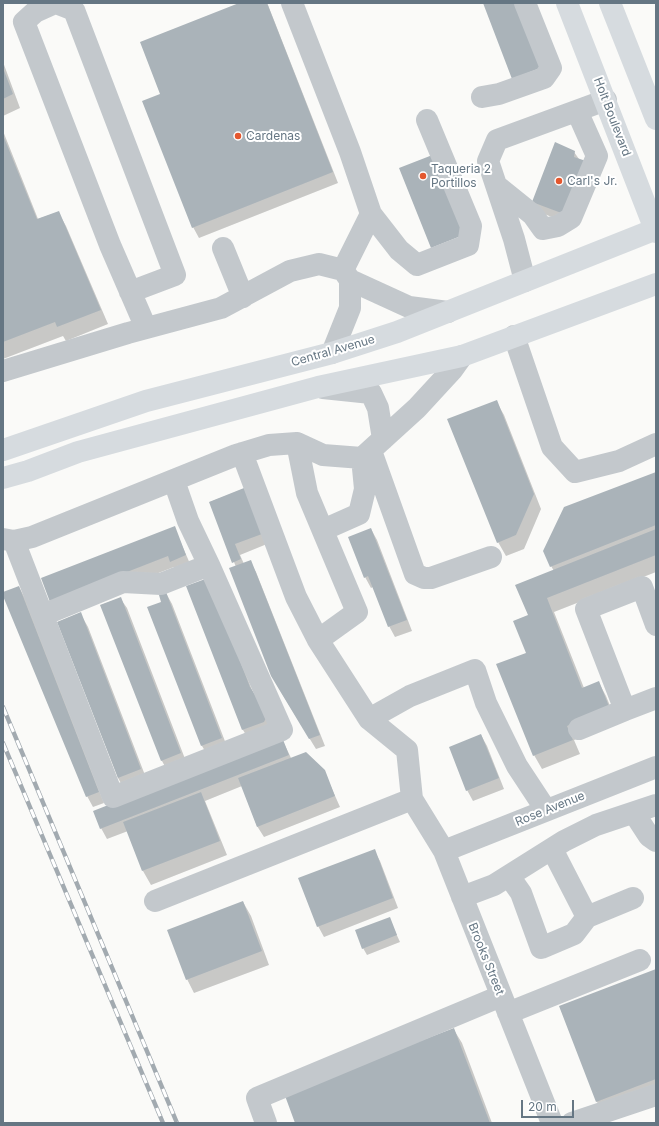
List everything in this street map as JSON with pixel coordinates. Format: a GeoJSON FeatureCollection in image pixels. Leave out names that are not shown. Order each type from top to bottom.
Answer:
{"type":"FeatureCollection","features":[{"type":"Feature","properties":{"kind":"main road","name":"Holt Boulevard"},"geometry":{"type":"LineString","coordinates":[[567,3],[656,230]]}},
{"type":"Feature","properties":{"kind":"main road"},"geometry":{"type":"LineString","coordinates":[[610,3],[651,91],[656,119]]}},
{"type":"Feature","properties":{"kind":"main road","name":"Central Avenue"},"geometry":{"type":"LineString","coordinates":[[12,446],[146,402],[332,354],[397,332],[656,230]]}},
{"type":"Feature","properties":{"kind":"main road"},"geometry":{"type":"LineString","coordinates":[[3,478],[28,471],[78,452],[318,387],[462,356],[656,284]]}},
{"type":"Feature","properties":{"kind":"street"},"geometry":{"type":"LineString","coordinates":[[130,292],[175,275],[74,10],[55,3],[35,12],[24,22],[110,245],[130,292],[146,328]]}},
{"type":"Feature","properties":{"kind":"street"},"geometry":{"type":"LineString","coordinates":[[292,3],[350,152],[371,214],[399,250],[417,264],[468,245],[471,226],[428,120]]}},
{"type":"Feature","properties":{"kind":"street"},"geometry":{"type":"LineString","coordinates":[[482,97],[499,94],[544,78],[551,68],[525,3]]}},
{"type":"Feature","properties":{"kind":"street"},"geometry":{"type":"LineString","coordinates":[[526,281],[514,239],[488,161],[497,140],[606,100]]}},
{"type":"Feature","properties":{"kind":"street"},"geometry":{"type":"LineString","coordinates":[[497,186],[533,215],[543,229],[558,226],[571,218],[597,156],[577,111]]}},
{"type":"Feature","properties":{"kind":"street"},"geometry":{"type":"LineString","coordinates":[[332,354],[350,308],[346,275],[371,214]]}},
{"type":"Feature","properties":{"kind":"street"},"geometry":{"type":"LineString","coordinates":[[223,248],[243,297]]}},
{"type":"Feature","properties":{"kind":"street"},"geometry":{"type":"LineString","coordinates":[[3,371],[146,328],[221,308],[290,271],[319,264],[346,275],[409,307],[448,312]]}},
{"type":"Feature","properties":{"kind":"street"},"geometry":{"type":"LineString","coordinates":[[514,336],[552,447],[575,472],[619,460],[656,444]]}},
{"type":"Feature","properties":{"kind":"street"},"geometry":{"type":"LineString","coordinates":[[174,481],[188,520],[282,730],[113,797],[43,614],[8,540],[32,537],[242,453],[269,445],[296,443],[323,455],[372,449],[417,408],[452,370],[462,356]]}},
{"type":"Feature","properties":{"kind":"street"},"geometry":{"type":"LineString","coordinates":[[318,387],[370,393],[378,408],[365,489],[359,514],[323,530]]}},
{"type":"Feature","properties":{"kind":"street"},"geometry":{"type":"LineString","coordinates":[[296,443],[308,493],[357,612],[318,640]]}},
{"type":"Feature","properties":{"kind":"street"},"geometry":{"type":"LineString","coordinates":[[372,449],[415,574],[424,578],[431,578],[491,557]]}},
{"type":"Feature","properties":{"kind":"street"},"geometry":{"type":"LineString","coordinates":[[155,901],[412,799],[407,750],[369,719],[318,640],[296,597],[242,453]]}},
{"type":"Feature","properties":{"kind":"street"},"geometry":{"type":"LineString","coordinates":[[43,614],[123,582],[161,584],[209,565]]}},
{"type":"Feature","properties":{"kind":"street"},"geometry":{"type":"LineString","coordinates":[[625,710],[586,609],[649,584],[656,625]]}},
{"type":"Feature","properties":{"kind":"street"},"geometry":{"type":"LineString","coordinates":[[369,719],[410,696],[475,670],[486,703],[517,766],[546,810]]}},
{"type":"Feature","properties":{"kind":"street"},"geometry":{"type":"LineString","coordinates":[[579,728],[656,698]]}},
{"type":"Feature","properties":{"kind":"street","name":"Rose Avenue"},"geometry":{"type":"LineString","coordinates":[[444,851],[656,767]]}},
{"type":"Feature","properties":{"kind":"street"},"geometry":{"type":"LineString","coordinates":[[598,790],[612,820]]}},
{"type":"Feature","properties":{"kind":"street","name":"Brooks Street"},"geometry":{"type":"LineString","coordinates":[[412,799],[444,851],[552,1123]]}},
{"type":"Feature","properties":{"kind":"street"},"geometry":{"type":"LineString","coordinates":[[462,897],[494,885],[552,849],[596,825],[656,805]]}},
{"type":"Feature","properties":{"kind":"street"},"geometry":{"type":"LineString","coordinates":[[634,813],[649,836],[656,841]]}},
{"type":"Feature","properties":{"kind":"street"},"geometry":{"type":"LineString","coordinates":[[552,849],[587,917]]}},
{"type":"Feature","properties":{"kind":"street"},"geometry":{"type":"LineString","coordinates":[[509,876],[521,893],[541,948],[574,934],[587,917],[633,898]]}},
{"type":"Feature","properties":{"kind":"street"},"geometry":{"type":"LineString","coordinates":[[266,1123],[256,1098],[505,1005],[640,960]]}},
{"type":"Feature","properties":{"kind":"street"},"geometry":{"type":"LineString","coordinates":[[572,1123],[656,1095]]}},
{"type":"Feature","properties":{"kind":"building","name":"Cardenas"},"geometry":{"type":"Polygon","coordinates":[[[239,3],[267,3],[333,172],[192,228],[142,101],[160,94],[140,42],[239,3]]]}},
{"type":"Feature","properties":{"kind":"building"},"geometry":{"type":"Polygon","coordinates":[[[483,3],[518,3],[543,67],[512,79],[483,3]]]}},
{"type":"Feature","properties":{"kind":"building"},"geometry":{"type":"Polygon","coordinates":[[[3,68],[13,94],[3,99],[3,68]]]}},
{"type":"Feature","properties":{"kind":"building"},"geometry":{"type":"Polygon","coordinates":[[[3,135],[37,219],[59,211],[101,310],[57,327],[55,322],[3,342],[3,135]]]}},
{"type":"Feature","properties":{"kind":"building","name":"Carl's Jr."},"geometry":{"type":"Polygon","coordinates":[[[555,142],[575,151],[574,157],[586,161],[564,214],[532,202],[555,142]]]}},
{"type":"Feature","properties":{"kind":"building"},"geometry":{"type":"Polygon","coordinates":[[[435,154],[466,234],[431,248],[399,168],[435,154]]]}},
{"type":"Feature","properties":{"kind":"building"},"geometry":{"type":"Polygon","coordinates":[[[497,400],[534,494],[516,535],[497,543],[447,419],[497,400]]]}},
{"type":"Feature","properties":{"kind":"building"},"geometry":{"type":"Polygon","coordinates":[[[656,472],[656,525],[550,567],[543,551],[564,507],[656,472]]]}},
{"type":"Feature","properties":{"kind":"building"},"geometry":{"type":"Polygon","coordinates":[[[244,488],[262,534],[235,544],[241,559],[232,563],[209,502],[244,488]]]}},
{"type":"Feature","properties":{"kind":"building"},"geometry":{"type":"Polygon","coordinates":[[[175,526],[186,555],[170,562],[168,556],[50,602],[41,578],[175,526]]]}},
{"type":"Feature","properties":{"kind":"building"},"geometry":{"type":"Polygon","coordinates":[[[371,528],[407,620],[388,627],[368,576],[364,578],[348,537],[371,528]]]}},
{"type":"Feature","properties":{"kind":"building"},"geometry":{"type":"Polygon","coordinates":[[[656,529],[656,555],[547,598],[582,688],[599,681],[610,709],[567,726],[573,740],[533,756],[496,664],[526,653],[513,621],[528,615],[515,585],[656,529]]]}},
{"type":"Feature","properties":{"kind":"building"},"geometry":{"type":"Polygon","coordinates":[[[251,560],[320,735],[309,739],[271,676],[229,568],[251,560]]]}},
{"type":"Feature","properties":{"kind":"building"},"geometry":{"type":"Polygon","coordinates":[[[208,578],[250,687],[268,714],[264,722],[242,730],[186,586],[208,578]]]}},
{"type":"Feature","properties":{"kind":"building"},"geometry":{"type":"Polygon","coordinates":[[[19,586],[99,792],[86,797],[3,596],[3,592],[19,586]]]}},
{"type":"Feature","properties":{"kind":"building"},"geometry":{"type":"Polygon","coordinates":[[[166,592],[222,738],[201,746],[147,607],[161,602],[159,595],[166,592]]]}},
{"type":"Feature","properties":{"kind":"building"},"geometry":{"type":"Polygon","coordinates":[[[121,597],[181,753],[161,761],[100,605],[121,597]]]}},
{"type":"Feature","properties":{"kind":"building"},"geometry":{"type":"Polygon","coordinates":[[[81,612],[141,769],[118,778],[57,622],[81,612]]]}},
{"type":"Feature","properties":{"kind":"building"},"geometry":{"type":"Polygon","coordinates":[[[481,734],[499,778],[466,791],[449,747],[481,734]]]}},
{"type":"Feature","properties":{"kind":"building"},"geometry":{"type":"Polygon","coordinates":[[[282,737],[289,755],[100,829],[93,811],[282,737]]]}},
{"type":"Feature","properties":{"kind":"building"},"geometry":{"type":"Polygon","coordinates":[[[306,752],[325,770],[335,796],[257,827],[238,778],[306,752]]]}},
{"type":"Feature","properties":{"kind":"building"},"geometry":{"type":"Polygon","coordinates":[[[201,792],[220,841],[142,871],[123,822],[201,792]]]}},
{"type":"Feature","properties":{"kind":"building"},"geometry":{"type":"Polygon","coordinates":[[[375,849],[393,898],[317,927],[298,878],[375,849]]]}},
{"type":"Feature","properties":{"kind":"building"},"geometry":{"type":"Polygon","coordinates":[[[243,901],[262,951],[186,980],[167,930],[243,901]]]}},
{"type":"Feature","properties":{"kind":"building"},"geometry":{"type":"Polygon","coordinates":[[[390,917],[397,935],[362,949],[355,930],[390,917]]]}},
{"type":"Feature","properties":{"kind":"building"},"geometry":{"type":"Polygon","coordinates":[[[656,969],[656,1079],[596,1102],[559,1006],[656,969]]]}},
{"type":"Feature","properties":{"kind":"building"},"geometry":{"type":"Polygon","coordinates":[[[454,1028],[490,1123],[295,1123],[284,1093],[454,1028]]]}},
{"type":"Feature","properties":{"kind":"railway"},"geometry":{"type":"LineString","coordinates":[[3,707],[177,1123]]}},
{"type":"Feature","properties":{"kind":"railway"},"geometry":{"type":"LineString","coordinates":[[3,743],[163,1123]]}},
{"type":"Feature","properties":{"kind":"place","name":"Cardenas"},"geometry":{"type":"Point","coordinates":[238,136]}},
{"type":"Feature","properties":{"kind":"place","name":"Taqueria 2 Portillos"},"geometry":{"type":"Point","coordinates":[423,176]}},
{"type":"Feature","properties":{"kind":"place","name":"Carl's Jr."},"geometry":{"type":"Point","coordinates":[559,181]}}]}
